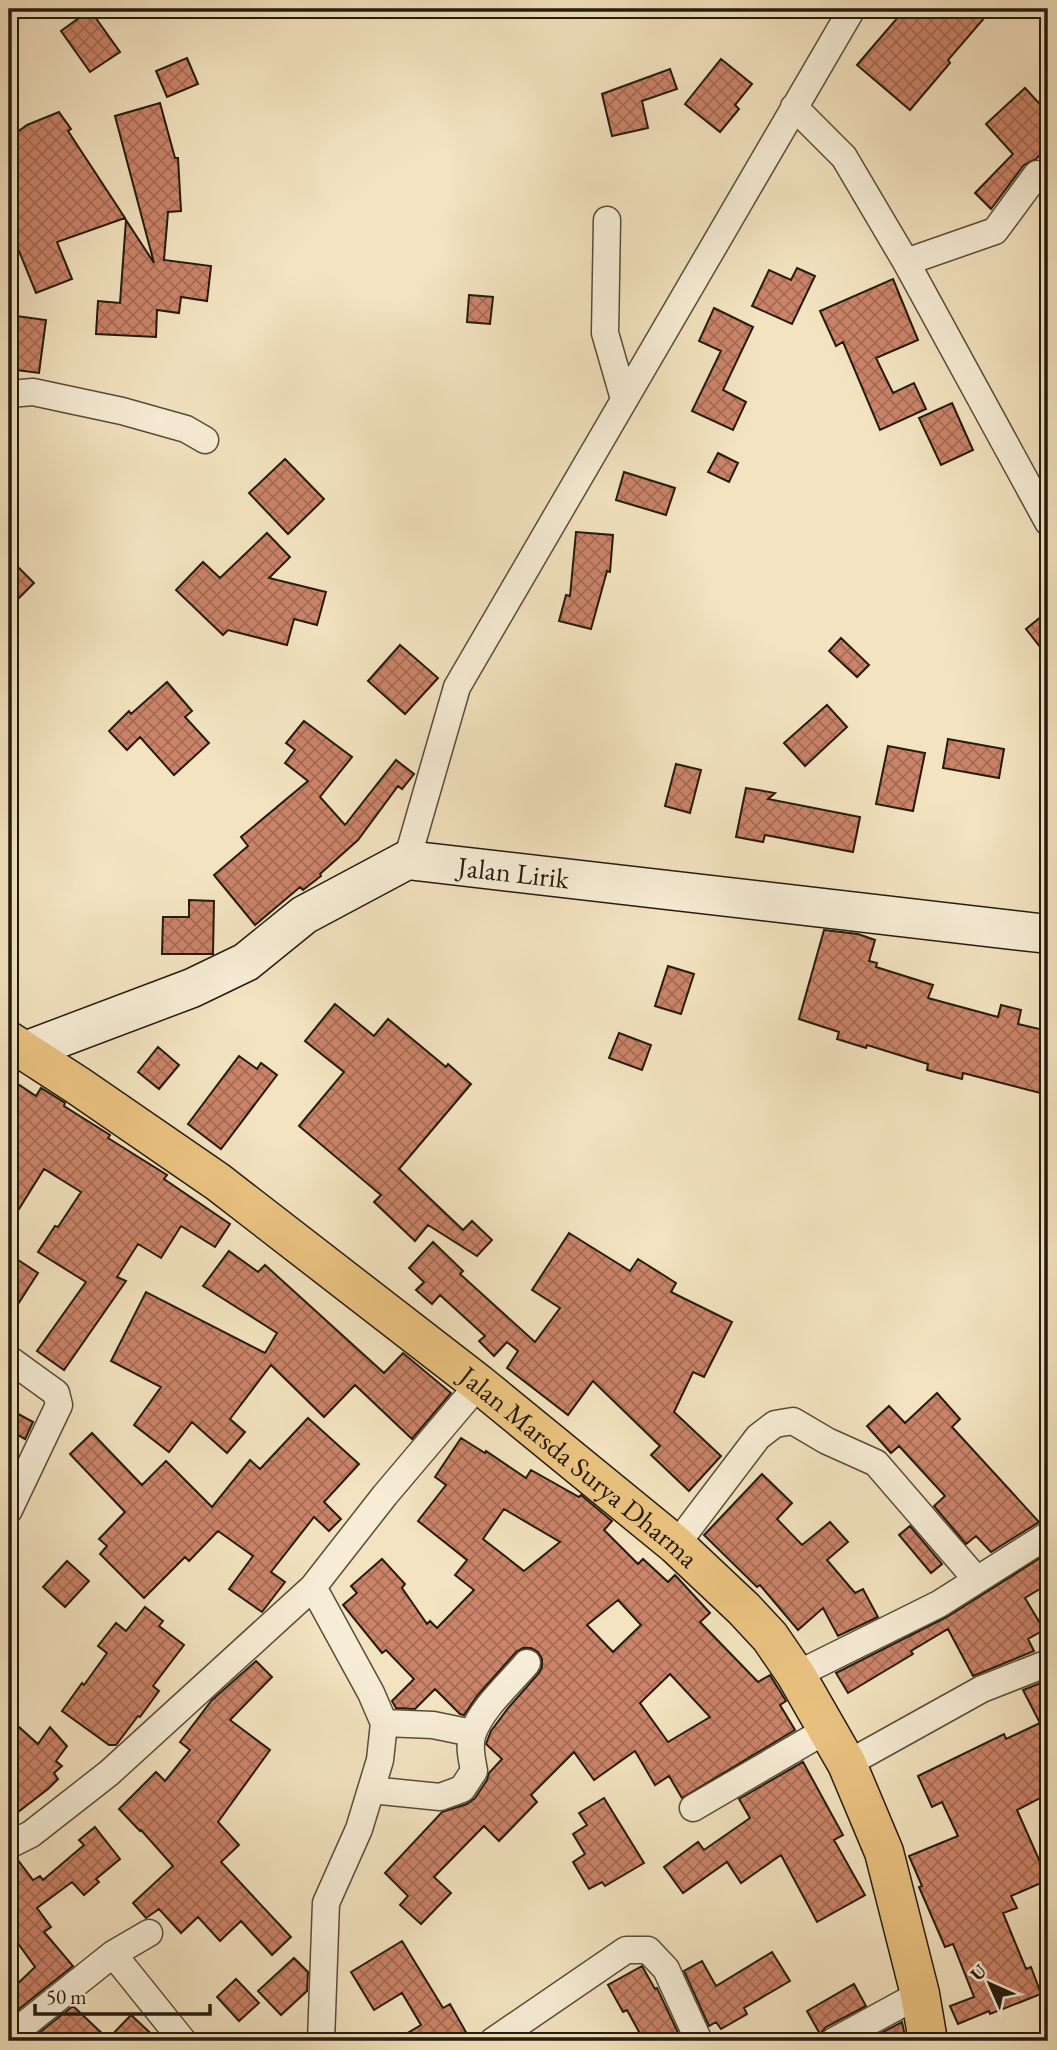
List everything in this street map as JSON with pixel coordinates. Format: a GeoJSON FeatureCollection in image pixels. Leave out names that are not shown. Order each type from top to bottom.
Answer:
{"type":"FeatureCollection","features":[{"type":"Feature","properties":{"kind":"highway","name":"Jalan Marsda Surya Dharma"},"geometry":{"type":"LineString","coordinates":[[17,1046],[218,1182],[480,1384],[676,1545],[744,1609],[769,1637],[796,1675],[847,1764],[884,1852],[920,1994],[928,2041]]}},
{"type":"Feature","properties":{"kind":"main road","name":"Jalan Lirik"},"geometry":{"type":"LineString","coordinates":[[407,860],[1048,934]]}},
{"type":"Feature","properties":{"kind":"main road"},"geometry":{"type":"LineString","coordinates":[[17,1046],[192,988],[246,962],[304,915],[407,860]]}},
{"type":"Feature","properties":{"kind":"street"},"geometry":{"type":"LineString","coordinates":[[407,860],[457,687],[852,9]]}},
{"type":"Feature","properties":{"kind":"street"},"geometry":{"type":"LineString","coordinates":[[794,107],[844,157],[1048,522]]}},
{"type":"Feature","properties":{"kind":"street"},"geometry":{"type":"LineString","coordinates":[[905,262],[995,231],[1037,174]]}},
{"type":"Feature","properties":{"kind":"street"},"geometry":{"type":"LineString","coordinates":[[607,220],[605,333],[624,399]]}},
{"type":"Feature","properties":{"kind":"street"},"geometry":{"type":"LineString","coordinates":[[9,394],[33,392],[122,411],[186,429],[205,440]]}},
{"type":"Feature","properties":{"kind":"street"},"geometry":{"type":"LineString","coordinates":[[9,1359],[56,1393],[59,1405],[9,1510]]}},
{"type":"Feature","properties":{"kind":"street"},"geometry":{"type":"LineString","coordinates":[[9,1845],[32,1834],[109,1773],[313,1587],[385,1495],[480,1384]]}},
{"type":"Feature","properties":{"kind":"street"},"geometry":{"type":"LineString","coordinates":[[676,1545],[758,1437],[775,1424],[793,1421],[827,1441],[876,1462],[976,1580]]}},
{"type":"Feature","properties":{"kind":"street"},"geometry":{"type":"LineString","coordinates":[[796,1675],[939,1604],[1048,1535]]}},
{"type":"Feature","properties":{"kind":"street"},"geometry":{"type":"LineString","coordinates":[[313,1587],[371,1693],[384,1723],[380,1760],[359,1829],[326,1903],[321,2041]]}},
{"type":"Feature","properties":{"kind":"street"},"geometry":{"type":"LineString","coordinates":[[371,1790],[440,1797],[462,1789],[474,1771],[472,1733],[490,1706],[527,1663]]}},
{"type":"Feature","properties":{"kind":"street"},"geometry":{"type":"LineString","coordinates":[[847,1764],[982,1689],[1048,1663]]}},
{"type":"Feature","properties":{"kind":"street"},"geometry":{"type":"LineString","coordinates":[[384,1723],[433,1725],[472,1733]]}},
{"type":"Feature","properties":{"kind":"street"},"geometry":{"type":"LineString","coordinates":[[693,1808],[828,1729]]}},
{"type":"Feature","properties":{"kind":"street"},"geometry":{"type":"LineString","coordinates":[[9,2038],[113,1954],[149,1933]]}},
{"type":"Feature","properties":{"kind":"street"},"geometry":{"type":"LineString","coordinates":[[494,2041],[626,1950],[648,1950],[666,1969],[699,2041]]}},
{"type":"Feature","properties":{"kind":"street"},"geometry":{"type":"LineString","coordinates":[[113,1954],[183,2041]]}},
{"type":"Feature","properties":{"kind":"street"},"geometry":{"type":"LineString","coordinates":[[834,2041],[920,1994]]}},
{"type":"Feature","properties":{"kind":"building"},"geometry":{"type":"Polygon","coordinates":[[[905,9],[992,9],[910,110],[857,65],[905,9]]]}},
{"type":"Feature","properties":{"kind":"building"},"geometry":{"type":"Polygon","coordinates":[[[90,10],[120,52],[90,72],[61,31],[90,10]]]}},
{"type":"Feature","properties":{"kind":"building"},"geometry":{"type":"Polygon","coordinates":[[[187,58],[198,84],[167,97],[156,71],[187,58]]]}},
{"type":"Feature","properties":{"kind":"building"},"geometry":{"type":"Polygon","coordinates":[[[721,59],[752,84],[735,105],[739,109],[720,132],[685,104],[721,59]]]}},
{"type":"Feature","properties":{"kind":"building"},"geometry":{"type":"Polygon","coordinates":[[[670,69],[677,89],[642,101],[648,128],[612,136],[602,94],[670,69]]]}},
{"type":"Feature","properties":{"kind":"building"},"geometry":{"type":"Polygon","coordinates":[[[1025,88],[1048,113],[1048,147],[1036,159],[1024,165],[991,209],[975,193],[1013,154],[986,124],[1025,88]]]}},
{"type":"Feature","properties":{"kind":"building"},"geometry":{"type":"Polygon","coordinates":[[[160,103],[175,158],[178,158],[181,211],[168,212],[164,260],[211,266],[207,301],[181,297],[179,313],[157,310],[156,337],[96,334],[98,301],[120,303],[126,220],[154,263],[115,116],[160,103]]]}},
{"type":"Feature","properties":{"kind":"building"},"geometry":{"type":"Polygon","coordinates":[[[59,112],[71,129],[68,131],[125,218],[57,242],[72,279],[36,293],[19,251],[9,255],[9,138],[27,125],[59,112]]]}},
{"type":"Feature","properties":{"kind":"building"},"geometry":{"type":"Polygon","coordinates":[[[797,268],[815,276],[792,324],[752,306],[769,270],[791,280],[797,268]]]}},
{"type":"Feature","properties":{"kind":"building"},"geometry":{"type":"Polygon","coordinates":[[[893,279],[918,340],[876,358],[893,393],[914,383],[926,409],[880,430],[843,342],[836,346],[820,311],[893,279]]]}},
{"type":"Feature","properties":{"kind":"building"},"geometry":{"type":"Polygon","coordinates":[[[469,295],[493,297],[490,324],[467,322],[469,295]]]}},
{"type":"Feature","properties":{"kind":"building"},"geometry":{"type":"Polygon","coordinates":[[[714,308],[753,327],[723,390],[746,402],[733,430],[692,411],[721,351],[699,341],[714,308]]]}},
{"type":"Feature","properties":{"kind":"building"},"geometry":{"type":"Polygon","coordinates":[[[9,315],[46,320],[39,373],[9,369],[9,315]]]}},
{"type":"Feature","properties":{"kind":"building"},"geometry":{"type":"Polygon","coordinates":[[[952,403],[973,450],[941,465],[919,418],[952,403]]]}},
{"type":"Feature","properties":{"kind":"building"},"geometry":{"type":"Polygon","coordinates":[[[718,453],[738,463],[729,482],[708,472],[718,453]]]}},
{"type":"Feature","properties":{"kind":"building"},"geometry":{"type":"Polygon","coordinates":[[[285,459],[324,499],[288,534],[249,493],[285,459]]]}},
{"type":"Feature","properties":{"kind":"building"},"geometry":{"type":"Polygon","coordinates":[[[624,472],[675,488],[666,515],[616,500],[624,472]]]}},
{"type":"Feature","properties":{"kind":"building"},"geometry":{"type":"Polygon","coordinates":[[[576,532],[613,535],[610,572],[607,571],[591,629],[559,621],[566,595],[570,596],[576,532]]]}},
{"type":"Feature","properties":{"kind":"building"},"geometry":{"type":"Polygon","coordinates":[[[267,533],[290,557],[269,578],[326,592],[317,625],[294,619],[287,645],[228,630],[223,635],[176,590],[203,562],[220,578],[267,533]]]}},
{"type":"Feature","properties":{"kind":"building"},"geometry":{"type":"Polygon","coordinates":[[[9,558],[34,583],[9,608],[9,558]]]}},
{"type":"Feature","properties":{"kind":"building"},"geometry":{"type":"Polygon","coordinates":[[[1048,611],[1048,657],[1026,629],[1048,611]]]}},
{"type":"Feature","properties":{"kind":"building"},"geometry":{"type":"Polygon","coordinates":[[[841,638],[869,665],[857,677],[829,651],[841,638]]]}},
{"type":"Feature","properties":{"kind":"building"},"geometry":{"type":"Polygon","coordinates":[[[400,645],[438,678],[405,714],[368,681],[400,645]]]}},
{"type":"Feature","properties":{"kind":"building"},"geometry":{"type":"Polygon","coordinates":[[[167,682],[192,711],[185,717],[209,743],[174,775],[140,737],[127,750],[109,731],[129,711],[131,714],[167,682]]]}},
{"type":"Feature","properties":{"kind":"building"},"geometry":{"type":"Polygon","coordinates":[[[827,705],[847,727],[805,766],[784,743],[827,705]]]}},
{"type":"Feature","properties":{"kind":"building"},"geometry":{"type":"Polygon","coordinates":[[[304,721],[352,757],[320,797],[345,825],[396,760],[414,774],[402,789],[398,786],[358,840],[320,874],[321,876],[303,890],[300,887],[255,925],[214,875],[248,846],[241,837],[308,781],[285,763],[295,750],[286,743],[304,721]]]}},
{"type":"Feature","properties":{"kind":"building"},"geometry":{"type":"Polygon","coordinates":[[[948,739],[1004,749],[999,778],[943,768],[948,739]]]}},
{"type":"Feature","properties":{"kind":"building"},"geometry":{"type":"Polygon","coordinates":[[[888,746],[925,753],[913,811],[876,804],[888,746]]]}},
{"type":"Feature","properties":{"kind":"building"},"geometry":{"type":"Polygon","coordinates":[[[676,764],[701,770],[690,813],[665,806],[676,764]]]}},
{"type":"Feature","properties":{"kind":"building"},"geometry":{"type":"Polygon","coordinates":[[[746,788],[775,793],[768,799],[860,817],[853,852],[765,835],[763,842],[736,837],[746,788]]]}},
{"type":"Feature","properties":{"kind":"building"},"geometry":{"type":"Polygon","coordinates":[[[189,900],[214,901],[213,954],[162,954],[163,917],[189,917],[189,900]]]}},
{"type":"Feature","properties":{"kind":"building"},"geometry":{"type":"Polygon","coordinates":[[[824,930],[858,934],[875,940],[869,961],[877,963],[876,967],[933,985],[928,998],[998,1017],[1001,1005],[1021,1010],[1018,1024],[1048,1031],[1048,1095],[963,1073],[962,1079],[927,1070],[928,1064],[867,1045],[866,1048],[837,1039],[839,1032],[799,1019],[824,930]]]}},
{"type":"Feature","properties":{"kind":"building"},"geometry":{"type":"Polygon","coordinates":[[[668,966],[694,974],[681,1014],[655,1006],[668,966]]]}},
{"type":"Feature","properties":{"kind":"building"},"geometry":{"type":"Polygon","coordinates":[[[335,1004],[374,1036],[388,1019],[471,1084],[399,1169],[463,1230],[472,1221],[492,1240],[477,1256],[428,1225],[415,1241],[374,1202],[381,1195],[299,1126],[344,1072],[305,1041],[335,1004]]]}},
{"type":"Feature","properties":{"kind":"building"},"geometry":{"type":"Polygon","coordinates":[[[619,1033],[651,1045],[642,1070],[609,1058],[619,1033]]]}},
{"type":"Feature","properties":{"kind":"building"},"geometry":{"type":"Polygon","coordinates":[[[158,1047],[179,1065],[159,1089],[138,1072],[158,1047]]]}},
{"type":"Feature","properties":{"kind":"building"},"geometry":{"type":"Polygon","coordinates":[[[239,1056],[257,1069],[261,1063],[277,1075],[221,1149],[188,1124],[239,1056]]]}},
{"type":"Feature","properties":{"kind":"building"},"geometry":{"type":"Polygon","coordinates":[[[9,1078],[36,1096],[41,1088],[65,1103],[64,1106],[167,1175],[164,1179],[230,1224],[215,1247],[181,1226],[161,1258],[138,1244],[117,1277],[126,1281],[64,1370],[37,1351],[86,1282],[38,1252],[81,1192],[44,1169],[9,1225],[9,1078]]]}},
{"type":"Feature","properties":{"kind":"building"},"geometry":{"type":"Polygon","coordinates":[[[569,1233],[630,1271],[638,1259],[676,1283],[671,1292],[732,1322],[704,1377],[693,1372],[674,1412],[721,1456],[689,1491],[651,1455],[660,1446],[593,1381],[568,1415],[507,1368],[518,1351],[507,1342],[494,1356],[479,1341],[485,1336],[440,1295],[432,1304],[416,1290],[424,1282],[409,1268],[433,1242],[463,1271],[460,1274],[535,1342],[560,1308],[532,1290],[569,1233]]]}},
{"type":"Feature","properties":{"kind":"building"},"geometry":{"type":"Polygon","coordinates":[[[229,1251],[258,1272],[265,1265],[384,1373],[403,1353],[451,1393],[412,1439],[355,1385],[324,1417],[271,1365],[230,1419],[245,1432],[227,1453],[192,1422],[169,1452],[134,1425],[161,1387],[111,1361],[146,1292],[265,1353],[277,1333],[203,1286],[229,1251]]]}},
{"type":"Feature","properties":{"kind":"building"},"geometry":{"type":"Polygon","coordinates":[[[9,1254],[38,1273],[9,1318],[9,1254]]]}},
{"type":"Feature","properties":{"kind":"building"},"geometry":{"type":"Polygon","coordinates":[[[937,1393],[960,1419],[952,1427],[1039,1522],[991,1552],[976,1536],[966,1544],[934,1506],[945,1496],[899,1446],[891,1453],[867,1426],[889,1406],[905,1423],[937,1393]]]}},
{"type":"Feature","properties":{"kind":"building"},"geometry":{"type":"Polygon","coordinates":[[[9,1409],[33,1422],[25,1439],[9,1430],[9,1409]]]}},
{"type":"Feature","properties":{"kind":"building"},"geometry":{"type":"Polygon","coordinates":[[[308,1418],[359,1464],[324,1502],[341,1519],[329,1531],[314,1517],[271,1572],[285,1582],[262,1612],[229,1589],[253,1556],[218,1531],[189,1561],[185,1557],[144,1598],[100,1554],[107,1546],[99,1539],[125,1512],[70,1454],[92,1433],[142,1485],[166,1461],[212,1507],[250,1460],[260,1469],[308,1418]]]}},
{"type":"Feature","properties":{"kind":"building"},"geometry":{"type":"Polygon","coordinates":[[[461,1438],[526,1478],[531,1470],[579,1497],[581,1495],[612,1521],[604,1530],[638,1564],[643,1559],[668,1582],[675,1575],[710,1613],[700,1622],[758,1682],[770,1675],[786,1701],[780,1705],[795,1730],[682,1798],[669,1776],[655,1785],[635,1751],[594,1780],[574,1752],[531,1795],[537,1802],[499,1841],[484,1826],[434,1877],[451,1893],[421,1924],[400,1905],[408,1896],[385,1873],[442,1812],[467,1804],[475,1798],[489,1773],[502,1759],[486,1744],[491,1731],[542,1667],[538,1652],[523,1648],[516,1652],[464,1715],[435,1689],[415,1709],[396,1708],[392,1701],[414,1679],[386,1650],[382,1653],[343,1605],[357,1593],[351,1586],[382,1559],[405,1584],[402,1588],[427,1624],[430,1621],[437,1628],[474,1590],[455,1575],[467,1560],[418,1521],[446,1485],[435,1477],[461,1438]],[[504,1509],[483,1539],[524,1571],[560,1542],[504,1509]],[[618,1600],[587,1625],[613,1652],[641,1625],[618,1600]],[[670,1674],[640,1703],[668,1742],[710,1717],[670,1674]]]}},
{"type":"Feature","properties":{"kind":"building"},"geometry":{"type":"Polygon","coordinates":[[[762,1474],[792,1503],[777,1519],[802,1545],[830,1522],[848,1542],[827,1560],[855,1593],[863,1589],[878,1617],[838,1636],[823,1608],[798,1630],[760,1585],[757,1587],[704,1535],[762,1474]]]}},
{"type":"Feature","properties":{"kind":"building"},"geometry":{"type":"Polygon","coordinates":[[[910,1526],[942,1564],[931,1573],[899,1535],[910,1526]]]}},
{"type":"Feature","properties":{"kind":"building"},"geometry":{"type":"Polygon","coordinates":[[[1048,1553],[1048,1584],[1025,1598],[1044,1630],[1028,1639],[1034,1651],[973,1676],[948,1629],[911,1651],[913,1654],[848,1693],[836,1673],[947,1617],[1048,1553]]]}},
{"type":"Feature","properties":{"kind":"building"},"geometry":{"type":"Polygon","coordinates":[[[67,1561],[89,1581],[65,1607],[43,1587],[67,1561]]]}},
{"type":"Feature","properties":{"kind":"building"},"geometry":{"type":"Polygon","coordinates":[[[145,1607],[163,1621],[159,1626],[184,1645],[153,1686],[159,1691],[140,1717],[138,1716],[116,1745],[109,1745],[62,1711],[107,1653],[98,1646],[116,1623],[126,1631],[145,1607]]]}},
{"type":"Feature","properties":{"kind":"building"},"geometry":{"type":"Polygon","coordinates":[[[256,1661],[272,1677],[230,1720],[270,1750],[218,1822],[239,1845],[221,1862],[291,1937],[272,1955],[241,1921],[220,1941],[198,1917],[181,1933],[159,1909],[146,1918],[133,1903],[173,1866],[119,1809],[156,1772],[165,1781],[190,1750],[180,1742],[212,1700],[256,1661]]]}},
{"type":"Feature","properties":{"kind":"building"},"geometry":{"type":"Polygon","coordinates":[[[1048,1680],[1048,1794],[1017,1810],[1048,1880],[1011,1896],[1017,1908],[1003,1913],[1026,1969],[1031,1967],[1041,1994],[958,2024],[950,2006],[974,1997],[953,1944],[945,1947],[919,1887],[922,1886],[909,1856],[958,1836],[942,1802],[932,1807],[918,1776],[1004,1734],[1006,1739],[1040,1723],[1023,1690],[1048,1680]]]}},
{"type":"Feature","properties":{"kind":"building"},"geometry":{"type":"Polygon","coordinates":[[[9,1718],[38,1744],[50,1727],[67,1746],[56,1761],[62,1766],[54,1773],[58,1779],[9,1819],[9,1718]]]}},
{"type":"Feature","properties":{"kind":"building"},"geometry":{"type":"Polygon","coordinates":[[[803,1762],[843,1835],[834,1840],[865,1895],[817,1922],[781,1855],[741,1883],[727,1862],[683,1893],[664,1867],[698,1842],[704,1850],[750,1818],[739,1799],[803,1762]]]}},
{"type":"Feature","properties":{"kind":"building"},"geometry":{"type":"Polygon","coordinates":[[[604,1798],[644,1863],[605,1886],[602,1882],[589,1889],[573,1862],[585,1854],[573,1834],[587,1825],[579,1813],[604,1798]]]}},
{"type":"Feature","properties":{"kind":"building"},"geometry":{"type":"Polygon","coordinates":[[[95,1827],[120,1859],[96,1879],[99,1882],[84,1895],[72,1882],[37,1908],[51,1927],[44,1932],[73,1966],[9,2017],[9,1992],[35,1967],[9,1931],[9,1861],[17,1859],[33,1880],[40,1876],[43,1880],[84,1845],[79,1840],[95,1827]]]}},
{"type":"Feature","properties":{"kind":"building"},"geometry":{"type":"Polygon","coordinates":[[[402,1941],[443,2008],[450,2004],[471,2041],[394,2041],[421,2025],[402,1993],[374,2010],[351,1972],[402,1941]]]}},
{"type":"Feature","properties":{"kind":"building"},"geometry":{"type":"Polygon","coordinates":[[[772,1952],[790,1981],[744,2008],[747,2014],[721,2029],[716,2022],[709,2026],[684,1971],[702,1961],[716,1986],[772,1952]]]}},
{"type":"Feature","properties":{"kind":"building"},"geometry":{"type":"Polygon","coordinates":[[[294,1958],[308,1972],[307,1991],[281,2015],[258,1991],[294,1958]]]}},
{"type":"Feature","properties":{"kind":"building"},"geometry":{"type":"Polygon","coordinates":[[[642,1966],[655,1989],[657,1988],[682,2041],[644,2041],[627,2010],[623,2012],[608,1985],[642,1966]]]}},
{"type":"Feature","properties":{"kind":"building"},"geometry":{"type":"Polygon","coordinates":[[[236,1979],[259,2003],[239,2021],[217,1997],[236,1979]]]}},
{"type":"Feature","properties":{"kind":"building"},"geometry":{"type":"Polygon","coordinates":[[[854,1984],[866,2006],[826,2027],[820,2034],[807,2011],[854,1984]]]}},
{"type":"Feature","properties":{"kind":"building"},"geometry":{"type":"Polygon","coordinates":[[[73,2006],[108,2039],[131,2015],[159,2041],[49,2041],[40,2032],[73,2006]]]}},
{"type":"Feature","properties":{"kind":"building"},"geometry":{"type":"Polygon","coordinates":[[[902,2022],[906,2041],[866,2041],[902,2022]]]}}]}
